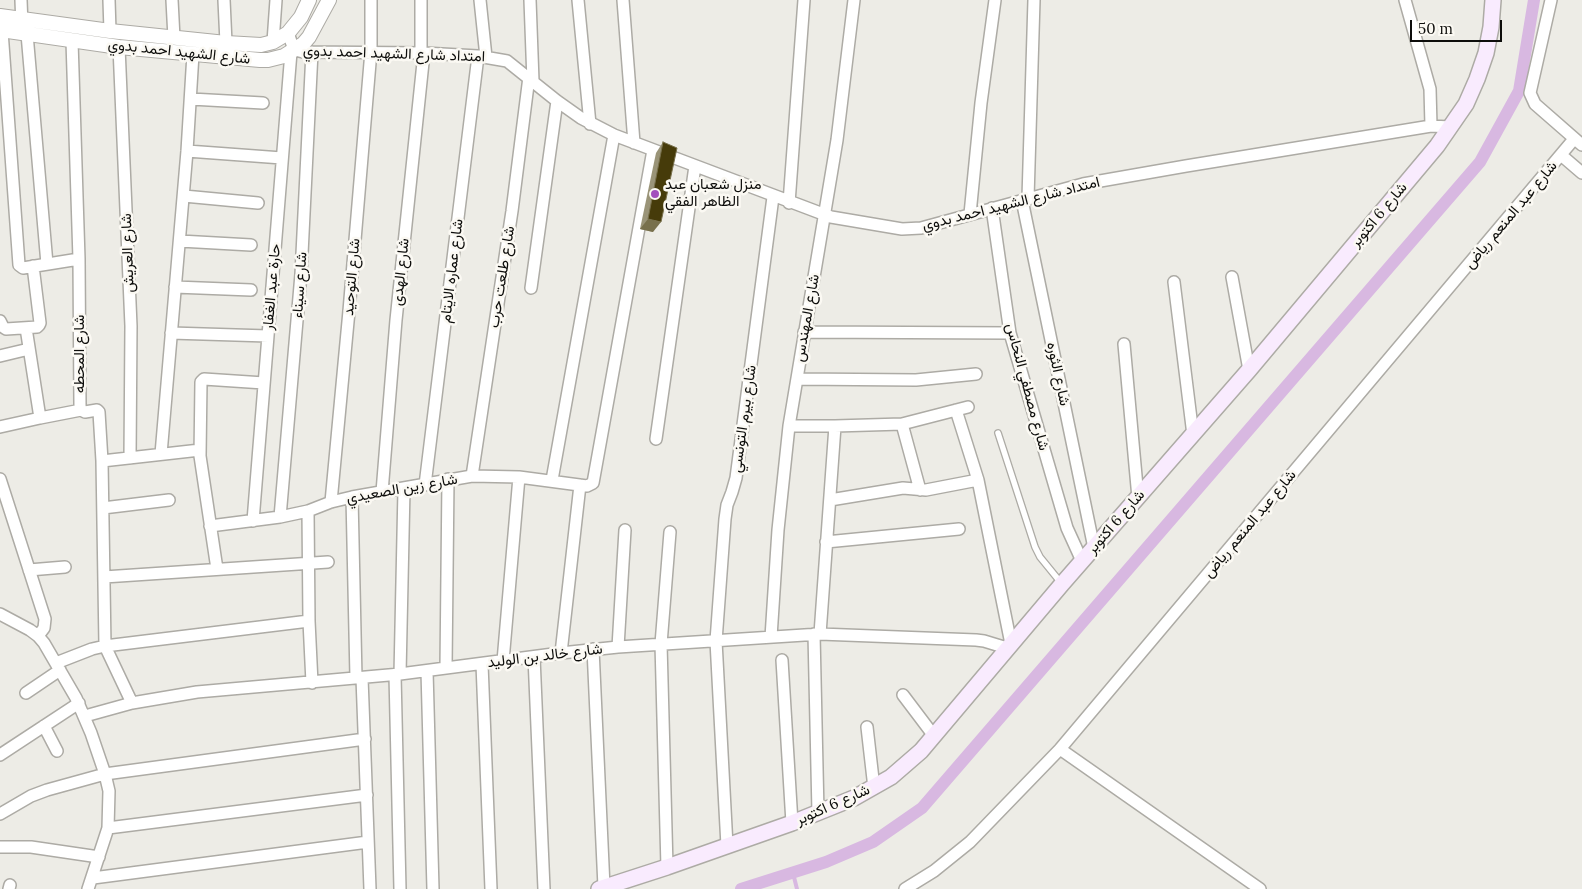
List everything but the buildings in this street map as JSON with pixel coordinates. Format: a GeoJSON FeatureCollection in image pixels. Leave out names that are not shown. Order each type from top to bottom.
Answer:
{"type":"FeatureCollection","features":[{"type":"Feature","properties":{"kind":"main road","name":"شارع 6 اكتوبر"},"geometry":{"type":"LineString","coordinates":[[601,888],[818,814],[874,788],[906,764],[934,736],[1062,584],[1249,370],[1436,146],[1466,104],[1478,79],[1491,27],[1493,0]]}},
{"type":"Feature","properties":{"kind":"street"},"geometry":{"type":"LineString","coordinates":[[21,0],[47,264]]}},
{"type":"Feature","properties":{"kind":"street"},"geometry":{"type":"LineString","coordinates":[[109,0],[110,31]]}},
{"type":"Feature","properties":{"kind":"street"},"geometry":{"type":"LineString","coordinates":[[172,0],[174,38]]}},
{"type":"Feature","properties":{"kind":"street"},"geometry":{"type":"LineString","coordinates":[[224,0],[226,44]]}},
{"type":"Feature","properties":{"kind":"street"},"geometry":{"type":"LineString","coordinates":[[273,42],[276,0]]}},
{"type":"Feature","properties":{"kind":"street","name":"شارع الشهيد احمد بدوي"},"geometry":{"type":"LineString","coordinates":[[1,30],[110,31],[226,44],[261,45],[273,42],[288,33],[301,17],[308,0]]}},
{"type":"Feature","properties":{"kind":"street"},"geometry":{"type":"LineString","coordinates":[[293,51],[309,37],[329,0]]}},
{"type":"Feature","properties":{"kind":"street","name":"شارع التوحيد"},"geometry":{"type":"LineString","coordinates":[[330,502],[350,301],[371,51],[371,0]]}},
{"type":"Feature","properties":{"kind":"street","name":"شارع الهدى"},"geometry":{"type":"LineString","coordinates":[[382,492],[396,320],[422,53],[422,0]]}},
{"type":"Feature","properties":{"kind":"street","name":"شارع عماره الايتام"},"geometry":{"type":"LineString","coordinates":[[425,486],[482,56],[480,0]]}},
{"type":"Feature","properties":{"kind":"street","name":"شارع طلعت حرب"},"geometry":{"type":"LineString","coordinates":[[472,476],[531,79],[530,0]]}},
{"type":"Feature","properties":{"kind":"street"},"geometry":{"type":"LineString","coordinates":[[578,0],[590,124]]}},
{"type":"Feature","properties":{"kind":"street"},"geometry":{"type":"LineString","coordinates":[[624,0],[634,143]]}},
{"type":"Feature","properties":{"kind":"street"},"geometry":{"type":"LineString","coordinates":[[789,202],[804,0]]}},
{"type":"Feature","properties":{"kind":"street","name":"شارع المهندس"},"geometry":{"type":"LineString","coordinates":[[771,637],[778,530],[789,426],[837,140],[854,0]]}},
{"type":"Feature","properties":{"kind":"street"},"geometry":{"type":"LineString","coordinates":[[970,214],[981,102],[995,0]]}},
{"type":"Feature","properties":{"kind":"street","name":"شارع الثوره"},"geometry":{"type":"LineString","coordinates":[[1034,0],[1025,199],[1094,548]]}},
{"type":"Feature","properties":{"kind":"street"},"geometry":{"type":"LineString","coordinates":[[1405,0],[1430,89],[1431,126]]}},
{"type":"Feature","properties":{"kind":"street"},"geometry":{"type":"LineString","coordinates":[[1551,0],[1530,94],[1535,104],[1578,142]]}},
{"type":"Feature","properties":{"kind":"street","name":"شارع الشهيد احمد بدوي"},"geometry":{"type":"LineString","coordinates":[[0,16],[24,29],[72,41],[119,47],[260,60],[276,58],[293,51]]}},
{"type":"Feature","properties":{"kind":"street"},"geometry":{"type":"LineString","coordinates":[[1,30],[18,262],[21,267],[79,258]]}},
{"type":"Feature","properties":{"kind":"street","name":"امتداد شارع الشهيد احمد بدوي"},"geometry":{"type":"LineString","coordinates":[[288,33],[293,51],[422,53],[482,56],[507,60],[557,101],[590,124],[614,135],[837,219],[909,229],[921,228],[1083,184],[1431,126],[1450,127]]}},
{"type":"Feature","properties":{"kind":"street","name":"شارع المحطه"},"geometry":{"type":"LineString","coordinates":[[72,41],[79,258],[80,406],[81,410],[85,412],[98,410],[99,412],[102,461],[105,646],[132,703]]}},
{"type":"Feature","properties":{"kind":"street","name":"شارع العريش"},"geometry":{"type":"LineString","coordinates":[[119,47],[131,326],[130,458]]}},
{"type":"Feature","properties":{"kind":"street","name":"حارة عبد الغفار"},"geometry":{"type":"LineString","coordinates":[[253,521],[282,158],[293,51]]}},
{"type":"Feature","properties":{"kind":"street","name":"شارع سيناء"},"geometry":{"type":"LineString","coordinates":[[280,517],[301,274],[312,52]]}},
{"type":"Feature","properties":{"kind":"street"},"geometry":{"type":"LineString","coordinates":[[161,454],[188,151],[193,54]]}},
{"type":"Feature","properties":{"kind":"street"},"geometry":{"type":"LineString","coordinates":[[191,99],[262,103]]}},
{"type":"Feature","properties":{"kind":"street"},"geometry":{"type":"LineString","coordinates":[[531,288],[557,101]]}},
{"type":"Feature","properties":{"kind":"street"},"geometry":{"type":"LineString","coordinates":[[552,480],[614,135]]}},
{"type":"Feature","properties":{"kind":"street","name":"شارع عبد المنعم رياض"},"geometry":{"type":"LineString","coordinates":[[905,889],[934,871],[988,826],[1060,749],[1561,155],[1578,142]]}},
{"type":"Feature","properties":{"kind":"street","name":"شارع زين الصعيدي"},"geometry":{"type":"LineString","coordinates":[[210,526],[280,517],[308,511],[330,502],[352,497],[425,486],[472,476],[519,477],[590,485],[594,480],[653,150]]}},
{"type":"Feature","properties":{"kind":"street"},"geometry":{"type":"LineString","coordinates":[[188,151],[282,158]]}},
{"type":"Feature","properties":{"kind":"street"},"geometry":{"type":"LineString","coordinates":[[1561,155],[1582,173]]}},
{"type":"Feature","properties":{"kind":"street"},"geometry":{"type":"LineString","coordinates":[[656,439],[695,166]]}},
{"type":"Feature","properties":{"kind":"street"},"geometry":{"type":"LineString","coordinates":[[184,196],[258,203]]}},
{"type":"Feature","properties":{"kind":"street","name":"شارع بيرم التونسي"},"geometry":{"type":"LineString","coordinates":[[727,846],[716,641],[724,518],[736,478],[773,196]]}},
{"type":"Feature","properties":{"kind":"street","name":"شارع مصطفي النحاس"},"geometry":{"type":"LineString","coordinates":[[992,208],[1010,334],[1067,528],[1082,561]]}},
{"type":"Feature","properties":{"kind":"street"},"geometry":{"type":"LineString","coordinates":[[180,241],[251,245]]}},
{"type":"Feature","properties":{"kind":"street"},"geometry":{"type":"LineString","coordinates":[[0,321],[3,328],[6,329],[36,327],[40,322],[33,266]]}},
{"type":"Feature","properties":{"kind":"street"},"geometry":{"type":"LineString","coordinates":[[1232,277],[1249,370]]}},
{"type":"Feature","properties":{"kind":"street"},"geometry":{"type":"LineString","coordinates":[[1174,282],[1193,435]]}},
{"type":"Feature","properties":{"kind":"street"},"geometry":{"type":"LineString","coordinates":[[175,287],[251,290]]}},
{"type":"Feature","properties":{"kind":"street"},"geometry":{"type":"LineString","coordinates":[[26,328],[40,418]]}},
{"type":"Feature","properties":{"kind":"street"},"geometry":{"type":"LineString","coordinates":[[804,332],[1010,334]]}},
{"type":"Feature","properties":{"kind":"street"},"geometry":{"type":"LineString","coordinates":[[171,333],[268,336]]}},
{"type":"Feature","properties":{"kind":"street"},"geometry":{"type":"LineString","coordinates":[[1124,344],[1138,498]]}},
{"type":"Feature","properties":{"kind":"street"},"geometry":{"type":"LineString","coordinates":[[0,356],[29,348]]}},
{"type":"Feature","properties":{"kind":"street"},"geometry":{"type":"LineString","coordinates":[[797,379],[916,380],[976,374]]}},
{"type":"Feature","properties":{"kind":"street"},"geometry":{"type":"LineString","coordinates":[[217,569],[200,450],[201,380],[264,383]]}},
{"type":"Feature","properties":{"kind":"street"},"geometry":{"type":"LineString","coordinates":[[789,426],[902,424],[968,407]]}},
{"type":"Feature","properties":{"kind":"street"},"geometry":{"type":"LineString","coordinates":[[0,428],[81,410]]}},
{"type":"Feature","properties":{"kind":"street"},"geometry":{"type":"LineString","coordinates":[[956,410],[978,480],[1009,646]]}},
{"type":"Feature","properties":{"kind":"street"},"geometry":{"type":"LineString","coordinates":[[902,424],[920,490]]}},
{"type":"Feature","properties":{"kind":"street"},"geometry":{"type":"LineString","coordinates":[[818,814],[817,634],[835,426]]}},
{"type":"Feature","properties":{"kind":"street"},"geometry":{"type":"LineString","coordinates":[[102,461],[200,450]]}},
{"type":"Feature","properties":{"kind":"street"},"geometry":{"type":"LineString","coordinates":[[503,661],[519,477]]}},
{"type":"Feature","properties":{"kind":"street"},"geometry":{"type":"LineString","coordinates":[[0,479],[45,619],[44,628],[38,636]]}},
{"type":"Feature","properties":{"kind":"street"},"geometry":{"type":"LineString","coordinates":[[446,668],[448,480]]}},
{"type":"Feature","properties":{"kind":"street"},"geometry":{"type":"LineString","coordinates":[[830,500],[903,488],[920,490],[978,480]]}},
{"type":"Feature","properties":{"kind":"street"},"geometry":{"type":"LineString","coordinates":[[562,653],[580,485]]}},
{"type":"Feature","properties":{"kind":"street"},"geometry":{"type":"LineString","coordinates":[[400,889],[398,674],[404,489]]}},
{"type":"Feature","properties":{"kind":"street"},"geometry":{"type":"LineString","coordinates":[[352,497],[359,678],[365,739],[370,889]]}},
{"type":"Feature","properties":{"kind":"street"},"geometry":{"type":"LineString","coordinates":[[103,508],[169,500]]}},
{"type":"Feature","properties":{"kind":"street"},"geometry":{"type":"LineString","coordinates":[[308,511],[309,621],[312,683]]}},
{"type":"Feature","properties":{"kind":"street"},"geometry":{"type":"LineString","coordinates":[[826,542],[959,529]]}},
{"type":"Feature","properties":{"kind":"street"},"geometry":{"type":"LineString","coordinates":[[618,647],[625,530]]}},
{"type":"Feature","properties":{"kind":"street"},"geometry":{"type":"LineString","coordinates":[[667,867],[661,644],[670,532]]}},
{"type":"Feature","properties":{"kind":"street"},"geometry":{"type":"LineString","coordinates":[[104,577],[328,562]]}},
{"type":"Feature","properties":{"kind":"street"},"geometry":{"type":"LineString","coordinates":[[29,570],[65,567]]}},
{"type":"Feature","properties":{"kind":"street"},"geometry":{"type":"LineString","coordinates":[[0,614],[38,636],[44,643],[79,703],[106,774],[110,809],[108,828],[88,889]]}},
{"type":"Feature","properties":{"kind":"street"},"geometry":{"type":"LineString","coordinates":[[26,694],[58,666],[92,649],[309,621]]}},
{"type":"Feature","properties":{"kind":"street","name":"شارع خالد بن الوليد"},"geometry":{"type":"LineString","coordinates":[[85,716],[132,703],[197,692],[427,671],[618,647],[817,634],[976,640],[1009,646]]}},
{"type":"Feature","properties":{"kind":"street"},"geometry":{"type":"LineString","coordinates":[[593,649],[601,888]]}},
{"type":"Feature","properties":{"kind":"street"},"geometry":{"type":"LineString","coordinates":[[534,657],[544,889]]}},
{"type":"Feature","properties":{"kind":"street"},"geometry":{"type":"LineString","coordinates":[[782,660],[792,823]]}},
{"type":"Feature","properties":{"kind":"street"},"geometry":{"type":"LineString","coordinates":[[482,664],[491,889]]}},
{"type":"Feature","properties":{"kind":"street"},"geometry":{"type":"LineString","coordinates":[[427,671],[433,889]]}},
{"type":"Feature","properties":{"kind":"street"},"geometry":{"type":"LineString","coordinates":[[903,695],[934,736]]}},
{"type":"Feature","properties":{"kind":"street"},"geometry":{"type":"LineString","coordinates":[[0,755],[79,703]]}},
{"type":"Feature","properties":{"kind":"street"},"geometry":{"type":"LineString","coordinates":[[44,726],[57,751]]}},
{"type":"Feature","properties":{"kind":"street"},"geometry":{"type":"LineString","coordinates":[[867,727],[874,788]]}},
{"type":"Feature","properties":{"kind":"street"},"geometry":{"type":"LineString","coordinates":[[1,811],[47,790],[106,774],[365,739]]}},
{"type":"Feature","properties":{"kind":"street"},"geometry":{"type":"LineString","coordinates":[[1060,749],[1260,889]]}},
{"type":"Feature","properties":{"kind":"street"},"geometry":{"type":"LineString","coordinates":[[108,828],[367,795]]}},
{"type":"Feature","properties":{"kind":"street"},"geometry":{"type":"LineString","coordinates":[[93,878],[368,842]]}},
{"type":"Feature","properties":{"kind":"street"},"geometry":{"type":"LineString","coordinates":[[0,847],[31,847],[99,856]]}},
{"type":"Feature","properties":{"kind":"lane"},"geometry":{"type":"LineString","coordinates":[[998,434],[1035,547],[1040,557],[1062,584]]}},
{"type":"Feature","properties":{"kind":"waterway"},"geometry":{"type":"LineString","coordinates":[[741,889],[826,862],[873,842],[922,808],[1480,162],[1519,91],[1534,0]]}},
{"type":"Feature","properties":{"kind":"waterway"},"geometry":{"type":"LineString","coordinates":[[793,873],[797,889]]}},
{"type":"Feature","properties":{"kind":"place","name":"منزل شعبان عبد الظاهر الفقي"},"geometry":{"type":"Point","coordinates":[655,194]}}]}
